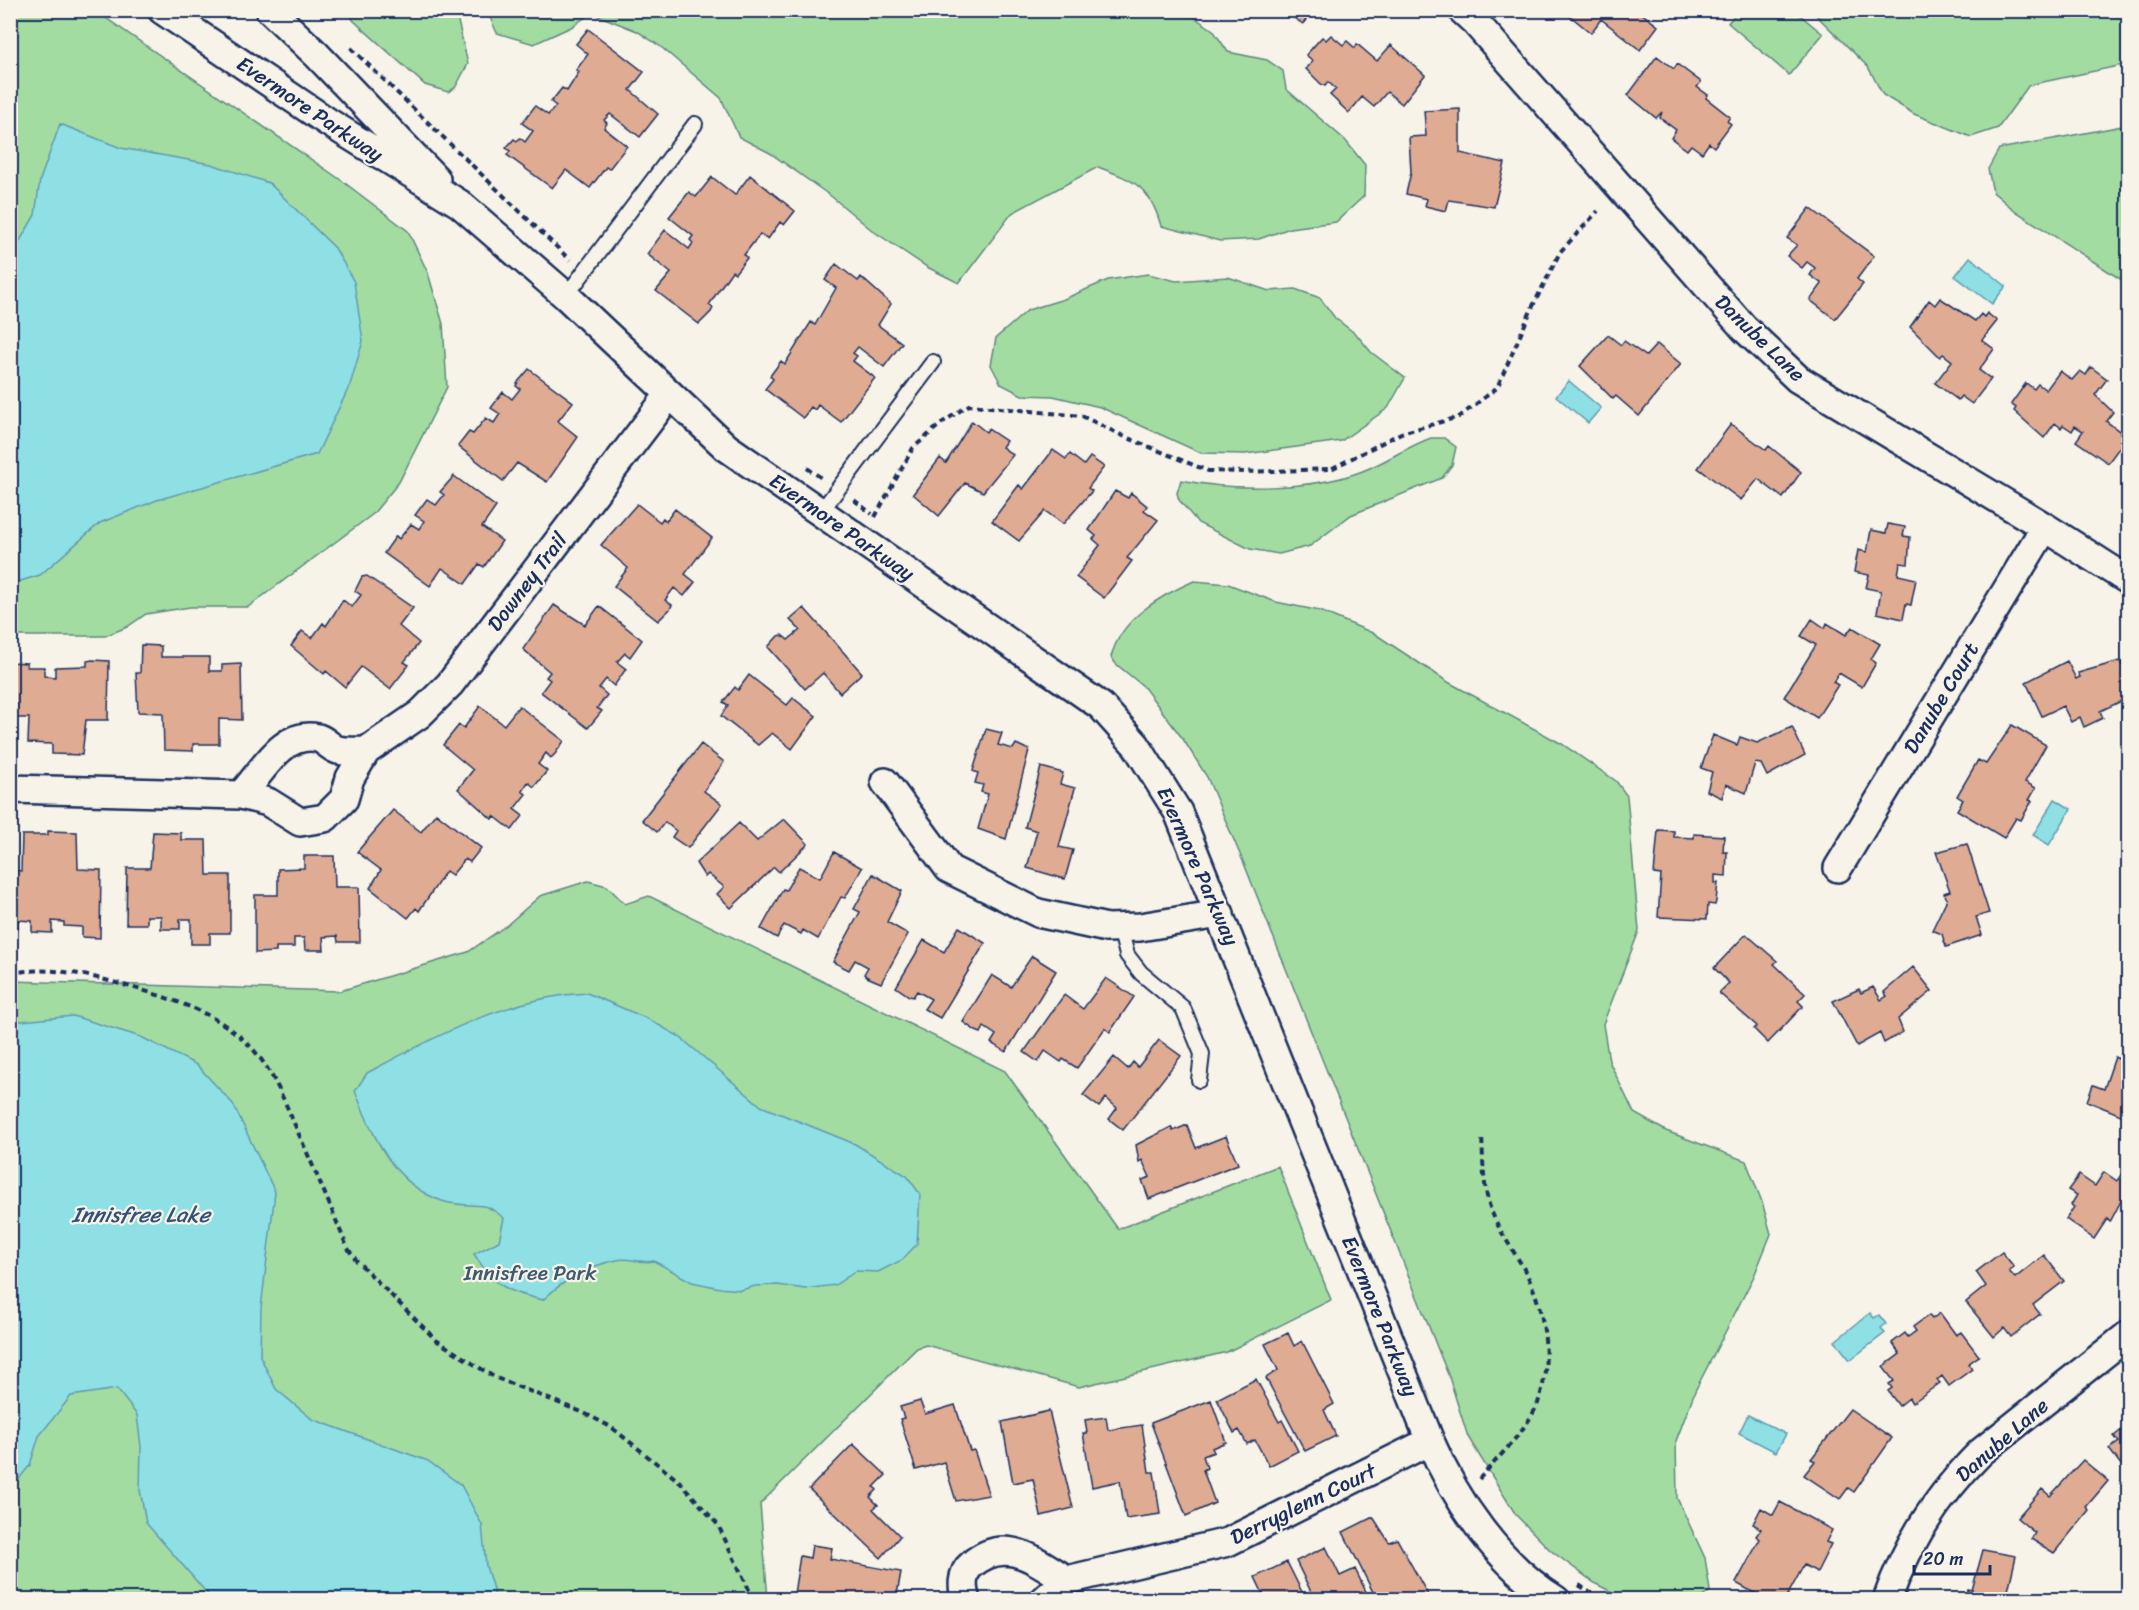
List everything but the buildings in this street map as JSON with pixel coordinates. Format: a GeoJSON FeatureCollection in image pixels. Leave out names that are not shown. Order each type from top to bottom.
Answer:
{"type":"FeatureCollection","features":[{"type":"Feature","properties":{"kind":"street","name":"Evermore Parkway"},"geometry":{"type":"LineString","coordinates":[[162,10],[381,156],[460,204]]}},
{"type":"Feature","properties":{"kind":"street","name":"Evermore Parkway"},"geometry":{"type":"LineString","coordinates":[[270,10],[317,55],[460,204],[566,296],[726,447],[1059,675],[1101,706],[1136,745],[1166,789],[1220,914],[1430,1441],[1461,1503],[1514,1564],[1556,1599]]}},
{"type":"Feature","properties":{"kind":"street","name":"Danube Lane"},"geometry":{"type":"LineString","coordinates":[[1462,10],[1744,328],[1798,379],[2045,527],[2128,580]]}},
{"type":"Feature","properties":{"kind":"street","name":"Downey Trail"},"geometry":{"type":"LineString","coordinates":[[10,789],[241,795],[268,802],[300,822],[325,818],[344,799],[351,778],[366,751],[420,714],[450,684],[669,394]]}},
{"type":"Feature","properties":{"kind":"street","name":"Danube Court"},"geometry":{"type":"LineString","coordinates":[[1838,868],[2045,527]]}},
{"type":"Feature","properties":{"kind":"street"},"geometry":{"type":"LineString","coordinates":[[241,795],[260,776],[274,754],[292,740],[318,738],[338,750],[366,751]]}},
{"type":"Feature","properties":{"kind":"street"},"geometry":{"type":"LineString","coordinates":[[885,782],[949,869],[1038,913],[1107,928],[1220,914]]}},
{"type":"Feature","properties":{"kind":"street","name":"Danube Lane"},"geometry":{"type":"LineString","coordinates":[[1887,1599],[1907,1550],[1922,1523],[1959,1474],[1981,1452],[2128,1335]]}},
{"type":"Feature","properties":{"kind":"street","name":"Derryglenn Court"},"geometry":{"type":"LineString","coordinates":[[1044,1599],[1067,1580],[1228,1542],[1430,1441]]}},
{"type":"Feature","properties":{"kind":"street"},"geometry":{"type":"LineString","coordinates":[[966,1599],[962,1589],[967,1568],[984,1554],[1008,1550],[1032,1558],[1067,1580]]}},
{"type":"Feature","properties":{"kind":"lane"},"geometry":{"type":"LineString","coordinates":[[566,296],[695,124]]}},
{"type":"Feature","properties":{"kind":"lane"},"geometry":{"type":"LineString","coordinates":[[820,513],[933,362]]}},
{"type":"Feature","properties":{"kind":"lane"},"geometry":{"type":"LineString","coordinates":[[1120,928],[1127,955],[1141,973],[1183,1008],[1202,1054],[1199,1080]]}},
{"type":"Feature","properties":{"kind":"path"},"geometry":{"type":"LineString","coordinates":[[345,43],[584,273]]}},
{"type":"Feature","properties":{"kind":"path"},"geometry":{"type":"LineString","coordinates":[[875,517],[913,448],[943,422],[969,405],[1082,416],[1123,436],[1208,471],[1244,472],[1331,469],[1401,433],[1459,417],[1497,388],[1533,306],[1560,252],[1598,211]]}},
{"type":"Feature","properties":{"kind":"path"},"geometry":{"type":"LineString","coordinates":[[798,462],[838,489],[880,522]]}},
{"type":"Feature","properties":{"kind":"path"},"geometry":{"type":"LineString","coordinates":[[10,973],[51,969],[80,973],[149,992],[215,1020],[247,1042],[260,1056],[281,1092],[347,1247],[356,1260],[435,1340],[494,1377],[584,1413],[611,1427],[680,1482],[718,1525],[754,1599]]}},
{"type":"Feature","properties":{"kind":"path"},"geometry":{"type":"LineString","coordinates":[[1479,1480],[1537,1404],[1545,1368],[1543,1329],[1536,1298],[1526,1271],[1497,1222],[1487,1197],[1482,1136]]}},
{"type":"Feature","properties":{"kind":"path"},"geometry":{"type":"LineString","coordinates":[[1473,1471],[1484,1488]]}},
{"type":"Feature","properties":{"kind":"path"},"geometry":{"type":"LineString","coordinates":[[1577,1584],[1601,1599]]}},
{"type":"Feature","properties":{"kind":"green space"},"geometry":{"type":"Polygon","coordinates":[[[11,11],[97,12],[341,180],[408,231],[428,273],[443,324],[447,387],[399,482],[373,514],[248,607],[190,607],[146,614],[127,627],[105,636],[11,636],[11,11]]]}},
{"type":"Feature","properties":{"kind":"green space"},"geometry":{"type":"Polygon","coordinates":[[[349,11],[453,11],[458,21],[468,64],[455,88],[448,92],[425,85],[353,20],[349,11]]]}},
{"type":"Feature","properties":{"kind":"green space"},"geometry":{"type":"Polygon","coordinates":[[[487,11],[1185,11],[1213,30],[1228,52],[1267,60],[1283,71],[1286,89],[1345,140],[1365,165],[1364,196],[1336,222],[1290,228],[1259,239],[1220,241],[1161,226],[1152,202],[1140,187],[1098,167],[1012,213],[959,283],[927,267],[873,231],[832,197],[770,153],[739,137],[721,98],[661,47],[637,31],[592,13],[571,27],[534,44],[497,33],[487,11]]]}},
{"type":"Feature","properties":{"kind":"green space"},"geometry":{"type":"Polygon","coordinates":[[[1738,11],[1795,11],[1823,34],[1789,75],[1728,23],[1738,11]]]}},
{"type":"Feature","properties":{"kind":"green space"},"geometry":{"type":"Polygon","coordinates":[[[1812,11],[2128,11],[2128,64],[2029,85],[1998,128],[1971,137],[1914,114],[1883,95],[1868,67],[1812,11]]]}},
{"type":"Feature","properties":{"kind":"green space"},"geometry":{"type":"Polygon","coordinates":[[[2128,125],[2128,284],[2014,210],[1993,192],[1988,169],[1999,149],[2128,125]]]}},
{"type":"Feature","properties":{"kind":"green space"},"geometry":{"type":"Polygon","coordinates":[[[1148,274],[1176,281],[1228,277],[1269,291],[1295,289],[1320,298],[1335,318],[1357,335],[1371,352],[1405,378],[1388,408],[1341,441],[1245,454],[1201,453],[1100,407],[1053,396],[1022,395],[1001,384],[991,365],[996,338],[1028,310],[1064,299],[1108,280],[1148,274]]]}},
{"type":"Feature","properties":{"kind":"green space"},"geometry":{"type":"Polygon","coordinates":[[[1431,438],[1444,438],[1456,447],[1452,465],[1442,478],[1351,515],[1310,546],[1279,554],[1250,549],[1198,523],[1179,500],[1177,493],[1181,480],[1224,486],[1272,487],[1341,478],[1369,468],[1431,438]]]}},
{"type":"Feature","properties":{"kind":"green space"},"geometry":{"type":"Polygon","coordinates":[[[1194,581],[1228,584],[1276,602],[1320,611],[1375,634],[1448,682],[1562,744],[1616,781],[1627,796],[1639,931],[1603,1024],[1609,1061],[1634,1113],[1666,1131],[1746,1161],[1762,1202],[1771,1234],[1754,1276],[1695,1391],[1676,1441],[1677,1498],[1705,1558],[1710,1591],[1700,1599],[1626,1599],[1596,1584],[1550,1550],[1516,1515],[1468,1437],[1449,1377],[1245,866],[1207,777],[1183,739],[1143,686],[1116,664],[1111,657],[1123,631],[1133,620],[1155,601],[1194,581]]]}},
{"type":"Feature","properties":{"kind":"green space","name":"Innisfree Park"},"geometry":{"type":"Polygon","coordinates":[[[588,881],[607,886],[625,904],[649,896],[1005,1071],[1118,1229],[1278,1166],[1331,1300],[1227,1352],[1079,1387],[926,1345],[917,1348],[760,1504],[768,1599],[11,1600],[11,981],[340,991],[468,952],[507,925],[540,896],[588,881]]]}},
{"type":"Feature","properties":{"kind":"water"},"geometry":{"type":"Polygon","coordinates":[[[60,124],[121,148],[211,164],[269,183],[335,248],[354,282],[363,341],[350,385],[317,454],[157,500],[100,523],[40,575],[11,584],[11,256],[35,215],[40,180],[60,124]]]}},
{"type":"Feature","properties":{"kind":"water"},"geometry":{"type":"Polygon","coordinates":[[[1970,257],[2006,286],[1992,304],[1955,276],[1970,257]]]}},
{"type":"Feature","properties":{"kind":"water"},"geometry":{"type":"Polygon","coordinates":[[[1569,381],[1601,408],[1588,423],[1556,396],[1569,381]]]}},
{"type":"Feature","properties":{"kind":"water"},"geometry":{"type":"Polygon","coordinates":[[[2055,799],[2071,809],[2049,845],[2033,835],[2055,799]]]}},
{"type":"Feature","properties":{"kind":"water"},"geometry":{"type":"Polygon","coordinates":[[[587,993],[648,1019],[680,1037],[761,1106],[855,1144],[907,1176],[920,1194],[917,1244],[902,1260],[878,1272],[856,1271],[835,1285],[805,1289],[778,1285],[755,1286],[741,1290],[720,1288],[692,1282],[654,1261],[626,1259],[607,1262],[587,1270],[559,1286],[543,1300],[520,1294],[495,1281],[474,1254],[499,1241],[504,1218],[487,1207],[442,1201],[410,1183],[386,1156],[377,1141],[355,1091],[367,1073],[446,1032],[500,1010],[557,996],[587,993]]]}},
{"type":"Feature","properties":{"kind":"water","name":"Innisfree Lake"},"geometry":{"type":"Polygon","coordinates":[[[73,1016],[141,1037],[197,1065],[233,1104],[275,1192],[261,1308],[260,1356],[276,1389],[312,1419],[428,1461],[461,1485],[482,1525],[486,1566],[496,1599],[212,1599],[146,1523],[140,1490],[141,1447],[137,1415],[117,1389],[71,1396],[39,1436],[30,1465],[11,1489],[11,1022],[73,1016]]]}},
{"type":"Feature","properties":{"kind":"water"},"geometry":{"type":"Polygon","coordinates":[[[1870,1313],[1874,1318],[1879,1315],[1886,1324],[1881,1328],[1885,1333],[1850,1360],[1835,1341],[1870,1313]]]}},
{"type":"Feature","properties":{"kind":"water"},"geometry":{"type":"Polygon","coordinates":[[[1748,1415],[1786,1434],[1776,1452],[1739,1433],[1748,1415]]]}}]}
